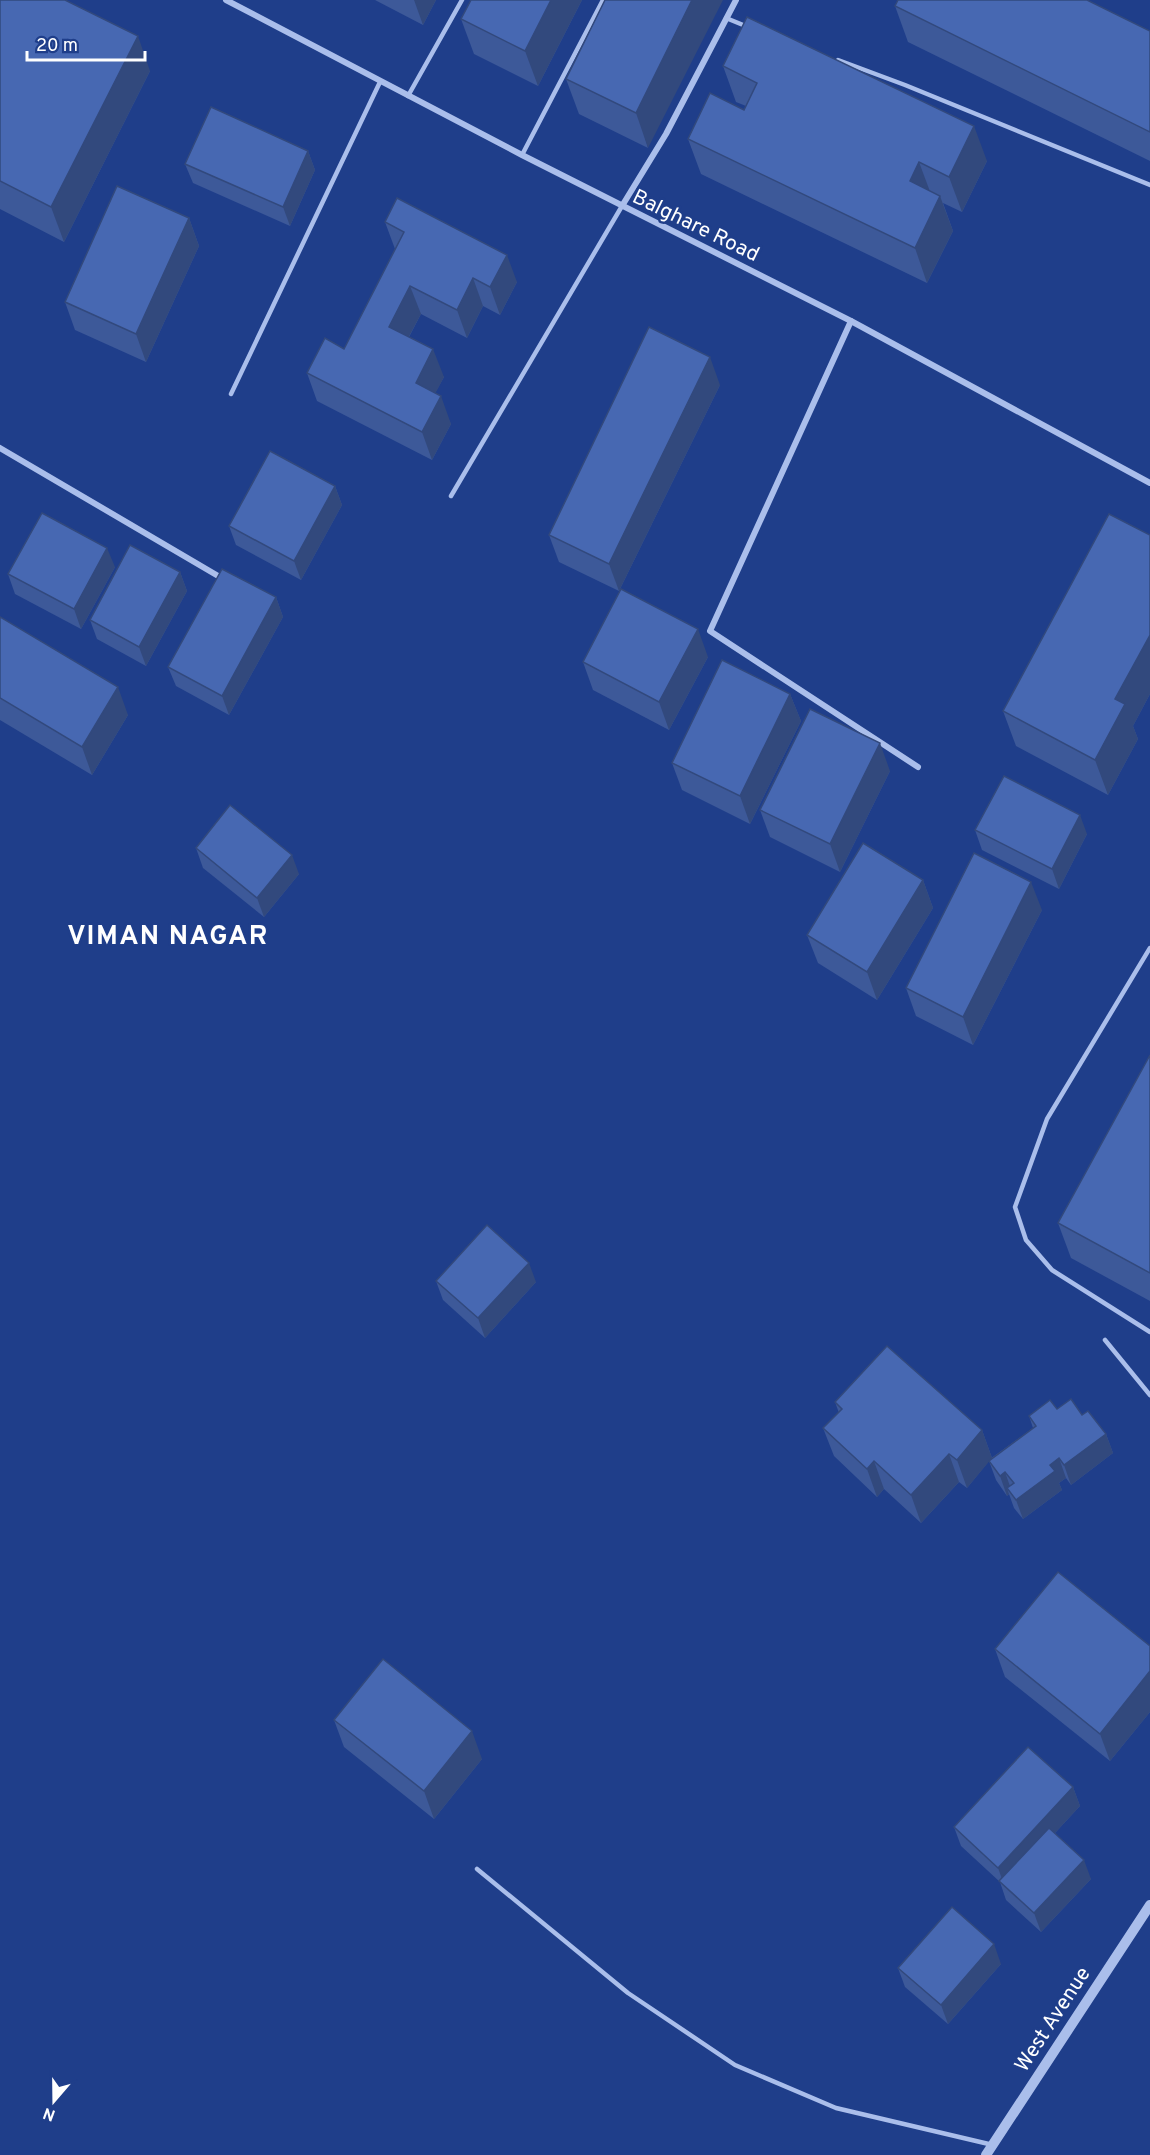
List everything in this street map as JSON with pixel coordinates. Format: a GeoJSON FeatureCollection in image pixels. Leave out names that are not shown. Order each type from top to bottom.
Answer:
{"type":"FeatureCollection","features":[{"type":"Feature","properties":{"kind":"street","name":"Balghare Road"},"geometry":{"type":"LineString","coordinates":[[226,0],[522,155],[852,321],[1150,483]]}},
{"type":"Feature","properties":{"kind":"street"},"geometry":{"type":"LineString","coordinates":[[622,206],[666,134],[736,0]]}},
{"type":"Feature","properties":{"kind":"street"},"geometry":{"type":"LineString","coordinates":[[852,321],[710,631],[918,767]]}},
{"type":"Feature","properties":{"kind":"street"},"geometry":{"type":"LineString","coordinates":[[0,448],[234,585]]}},
{"type":"Feature","properties":{"kind":"street","name":"West Avenue"},"geometry":{"type":"LineString","coordinates":[[986,2155],[1150,1905]]}},
{"type":"Feature","properties":{"kind":"lane"},"geometry":{"type":"LineString","coordinates":[[408,96],[462,0]]}},
{"type":"Feature","properties":{"kind":"lane"},"geometry":{"type":"LineString","coordinates":[[522,155],[603,0]]}},
{"type":"Feature","properties":{"kind":"lane"},"geometry":{"type":"LineString","coordinates":[[726,18],[757,31]]}},
{"type":"Feature","properties":{"kind":"lane"},"geometry":{"type":"LineString","coordinates":[[831,58],[916,89],[1150,185]]}},
{"type":"Feature","properties":{"kind":"lane"},"geometry":{"type":"LineString","coordinates":[[231,394],[380,82]]}},
{"type":"Feature","properties":{"kind":"lane"},"geometry":{"type":"LineString","coordinates":[[451,496],[622,206]]}},
{"type":"Feature","properties":{"kind":"lane"},"geometry":{"type":"LineString","coordinates":[[1150,948],[1047,1119],[1015,1207],[1026,1240],[1052,1270],[1150,1332]]}},
{"type":"Feature","properties":{"kind":"lane"},"geometry":{"type":"LineString","coordinates":[[1105,1340],[1150,1395]]}},
{"type":"Feature","properties":{"kind":"lane"},"geometry":{"type":"LineString","coordinates":[[477,1869],[628,1993],[735,2065],[836,2108],[993,2145]]}},
{"type":"Feature","properties":{"kind":"building"},"geometry":{"type":"Polygon","coordinates":[[[0,0],[65,0],[138,36],[51,207],[0,181],[0,0]]]}},
{"type":"Feature","properties":{"kind":"building"},"geometry":{"type":"Polygon","coordinates":[[[471,0],[551,0],[525,51],[461,19],[471,0]]]}},
{"type":"Feature","properties":{"kind":"building"},"geometry":{"type":"Polygon","coordinates":[[[605,0],[692,0],[636,113],[566,79],[605,0]]]}},
{"type":"Feature","properties":{"kind":"building"},"geometry":{"type":"Polygon","coordinates":[[[898,0],[1087,0],[1150,31],[1150,132],[895,6],[898,0]]]}},
{"type":"Feature","properties":{"kind":"building"},"geometry":{"type":"Polygon","coordinates":[[[747,17],[974,126],[949,177],[919,162],[910,181],[940,196],[915,248],[688,139],[710,93],[744,110],[757,83],[723,66],[747,17]]]}},
{"type":"Feature","properties":{"kind":"building"},"geometry":{"type":"Polygon","coordinates":[[[211,107],[308,151],[283,207],[185,164],[211,107]]]}},
{"type":"Feature","properties":{"kind":"building"},"geometry":{"type":"Polygon","coordinates":[[[117,186],[189,218],[136,334],[65,302],[117,186]]]}},
{"type":"Feature","properties":{"kind":"building"},"geometry":{"type":"Polygon","coordinates":[[[397,198],[507,255],[490,287],[473,278],[457,310],[410,286],[389,327],[433,349],[416,383],[441,396],[422,432],[307,373],[325,338],[344,349],[404,232],[385,222],[397,198]]]}},
{"type":"Feature","properties":{"kind":"building"},"geometry":{"type":"Polygon","coordinates":[[[649,327],[710,357],[609,564],[549,535],[649,327]]]}},
{"type":"Feature","properties":{"kind":"building"},"geometry":{"type":"Polygon","coordinates":[[[270,451],[335,486],[294,561],[229,526],[270,451]]]}},
{"type":"Feature","properties":{"kind":"building"},"geometry":{"type":"Polygon","coordinates":[[[42,513],[107,548],[74,609],[8,574],[42,513]]]}},
{"type":"Feature","properties":{"kind":"building"},"geometry":{"type":"Polygon","coordinates":[[[1109,514],[1150,535],[1150,635],[1115,699],[1125,704],[1095,760],[1003,711],[1109,514]]]}},
{"type":"Feature","properties":{"kind":"building"},"geometry":{"type":"Polygon","coordinates":[[[130,545],[180,572],[139,647],[90,620],[130,545]]]}},
{"type":"Feature","properties":{"kind":"building"},"geometry":{"type":"Polygon","coordinates":[[[222,569],[276,597],[222,696],[168,667],[222,569]]]}},
{"type":"Feature","properties":{"kind":"building"},"geometry":{"type":"Polygon","coordinates":[[[621,589],[698,629],[659,702],[583,662],[621,589]]]}},
{"type":"Feature","properties":{"kind":"building"},"geometry":{"type":"Polygon","coordinates":[[[0,617],[118,687],[82,747],[0,698],[0,617]]]}},
{"type":"Feature","properties":{"kind":"building"},"geometry":{"type":"Polygon","coordinates":[[[722,660],[790,694],[740,796],[672,763],[722,660]]]}},
{"type":"Feature","properties":{"kind":"building"},"geometry":{"type":"Polygon","coordinates":[[[810,709],[880,743],[830,844],[760,810],[810,709]]]}},
{"type":"Feature","properties":{"kind":"building"},"geometry":{"type":"Polygon","coordinates":[[[1004,776],[1080,815],[1052,869],[975,830],[1004,776]]]}},
{"type":"Feature","properties":{"kind":"building"},"geometry":{"type":"Polygon","coordinates":[[[230,805],[292,855],[257,898],[196,848],[230,805]]]}},
{"type":"Feature","properties":{"kind":"building"},"geometry":{"type":"Polygon","coordinates":[[[863,843],[923,880],[867,972],[807,935],[863,843]]]}},
{"type":"Feature","properties":{"kind":"building"},"geometry":{"type":"Polygon","coordinates":[[[974,853],[1031,882],[963,1017],[906,988],[974,853]]]}},
{"type":"Feature","properties":{"kind":"building"},"geometry":{"type":"Polygon","coordinates":[[[1150,1055],[1150,1273],[1058,1223],[1150,1055]]]}},
{"type":"Feature","properties":{"kind":"building"},"geometry":{"type":"Polygon","coordinates":[[[487,1225],[529,1263],[478,1318],[436,1281],[487,1225]]]}},
{"type":"Feature","properties":{"kind":"building"},"geometry":{"type":"Polygon","coordinates":[[[887,1346],[982,1430],[957,1460],[949,1454],[911,1495],[874,1461],[867,1469],[823,1428],[842,1409],[835,1402],[887,1346]]]}},
{"type":"Feature","properties":{"kind":"building"},"geometry":{"type":"Polygon","coordinates":[[[1071,1399],[1082,1415],[1088,1411],[1106,1434],[1064,1465],[1059,1458],[1050,1465],[1055,1471],[1016,1500],[1007,1488],[1014,1483],[1005,1472],[1000,1476],[989,1461],[1036,1426],[1029,1416],[1050,1400],[1057,1409],[1071,1399]]]}},
{"type":"Feature","properties":{"kind":"building"},"geometry":{"type":"Polygon","coordinates":[[[1058,1572],[1150,1646],[1150,1671],[1100,1734],[995,1649],[1058,1572]]]}},
{"type":"Feature","properties":{"kind":"building"},"geometry":{"type":"Polygon","coordinates":[[[383,1659],[472,1731],[424,1791],[334,1720],[383,1659]]]}},
{"type":"Feature","properties":{"kind":"building"},"geometry":{"type":"Polygon","coordinates":[[[1028,1747],[1073,1787],[998,1868],[954,1827],[1028,1747]]]}},
{"type":"Feature","properties":{"kind":"building"},"geometry":{"type":"Polygon","coordinates":[[[1049,1828],[1084,1860],[1034,1913],[999,1881],[1049,1828]]]}},
{"type":"Feature","properties":{"kind":"building"},"geometry":{"type":"Polygon","coordinates":[[[952,1907],[994,1944],[941,2005],[898,1968],[952,1907]]]}},
{"type":"Feature","properties":{"kind":"district","name":"VIMAN NAGAR"},"geometry":{"type":"Point","coordinates":[168,935]}}]}
